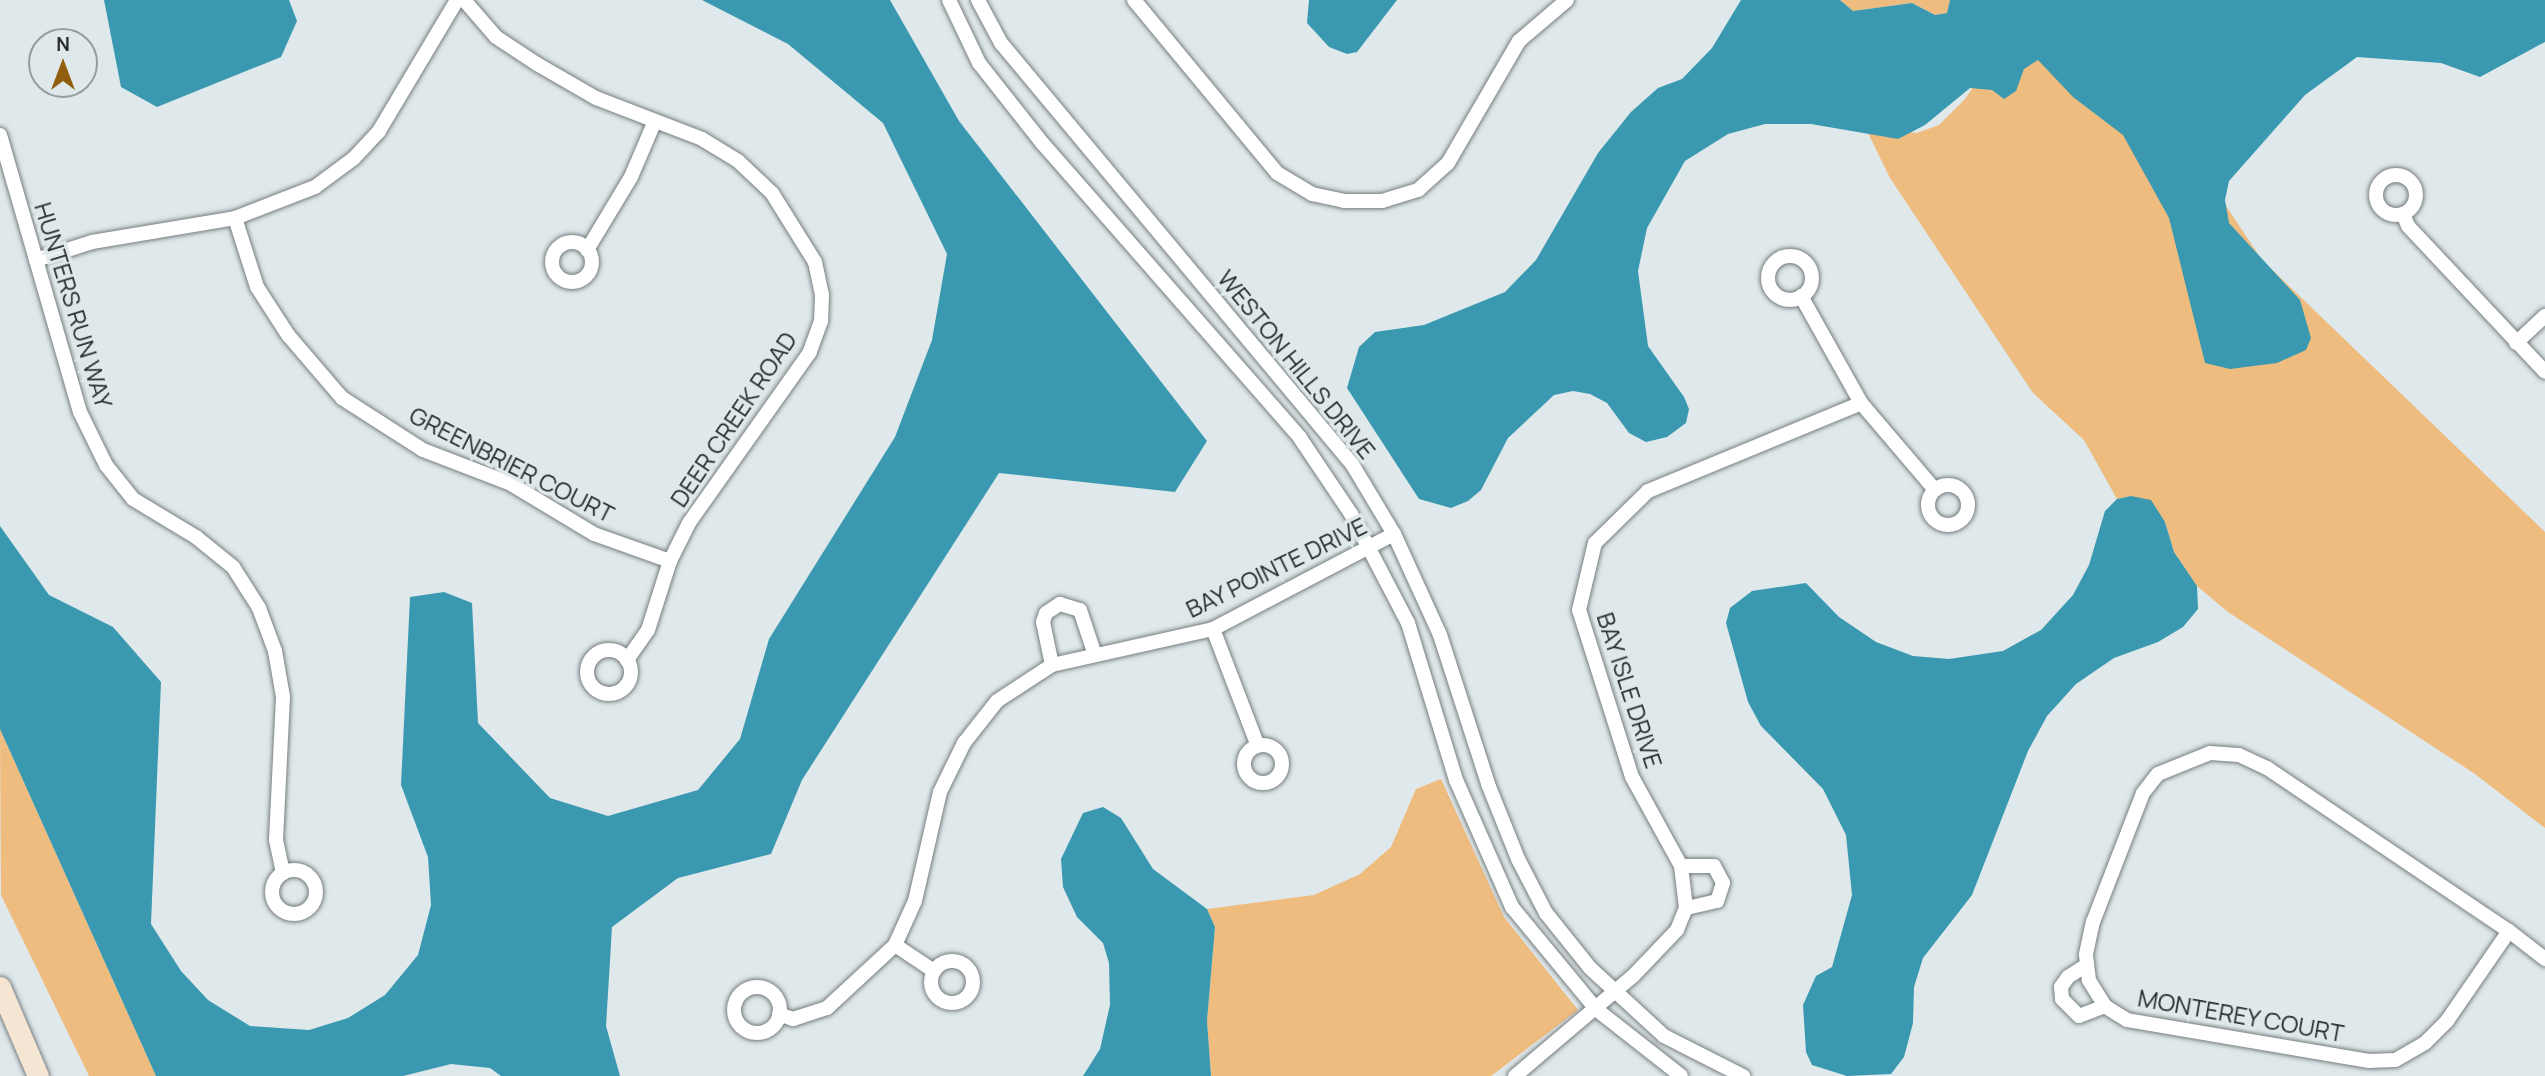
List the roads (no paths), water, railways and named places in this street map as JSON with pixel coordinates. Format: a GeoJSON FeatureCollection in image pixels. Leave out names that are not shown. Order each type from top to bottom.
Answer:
{"type":"FeatureCollection","features":[{"type":"Feature","properties":{"kind":"street"},"geometry":{"type":"LineString","coordinates":[[36,260],[92,242],[235,218],[315,187],[354,158],[379,131],[457,0]]}},
{"type":"Feature","properties":{"kind":"street","name":"DEER CREEK ROAD"},"geometry":{"type":"LineString","coordinates":[[464,0],[496,37],[537,64],[596,98],[654,123],[702,139],[738,161],[772,193],[815,262],[822,295],[821,321],[810,352],[689,523],[670,561],[648,630],[627,660]]}},
{"type":"Feature","properties":{"kind":"street","name":"WESTON HILLS DRIVE"},"geometry":{"type":"LineString","coordinates":[[949,0],[979,63],[1043,144],[1300,438],[1368,546],[1408,623],[1456,780],[1512,907],[1596,1009],[1681,1076]]}},
{"type":"Feature","properties":{"kind":"street","name":"WESTON HILLS DRIVE"},"geometry":{"type":"LineString","coordinates":[[978,0],[1010,54],[1306,404],[1352,464],[1394,534],[1440,635],[1488,784],[1518,859],[1546,913],[1615,993],[1664,1036],[1743,1076]]}},
{"type":"Feature","properties":{"kind":"street"},"geometry":{"type":"LineString","coordinates":[[1134,0],[1277,173],[1312,194],[1344,201],[1382,201],[1418,190],[1448,163],[1519,41],[1567,0]]}},
{"type":"Feature","properties":{"kind":"street"},"geometry":{"type":"LineString","coordinates":[[587,250],[626,187],[654,123]]}},
{"type":"Feature","properties":{"kind":"street","name":"HUNTERS RUN WAY"},"geometry":{"type":"LineString","coordinates":[[0,135],[80,412],[106,464],[133,499],[195,537],[233,567],[260,608],[275,650],[284,697],[276,840],[283,873]]}},
{"type":"Feature","properties":{"kind":"street"},"geometry":{"type":"LineString","coordinates":[[2403,214],[2408,226],[2545,372]]}},
{"type":"Feature","properties":{"kind":"street","name":"GREENBRIER COURT"},"geometry":{"type":"LineString","coordinates":[[235,218],[257,287],[288,335],[342,398],[423,450],[511,484],[594,534],[670,561]]}},
{"type":"Feature","properties":{"kind":"street"},"geometry":{"type":"LineString","coordinates":[[1801,296],[1861,404],[1935,490]]}},
{"type":"Feature","properties":{"kind":"street"},"geometry":{"type":"LineString","coordinates":[[2516,344],[2545,316]]}},
{"type":"Feature","properties":{"kind":"street","name":"BAY ISLE DRIVE"},"geometry":{"type":"LineString","coordinates":[[1686,908],[1681,866],[1632,777],[1593,664],[1579,610],[1595,543],[1648,491],[1755,443],[1861,404]]}},
{"type":"Feature","properties":{"kind":"street","name":"BAY POINTE DRIVE"},"geometry":{"type":"LineString","coordinates":[[779,1014],[793,1019],[827,1008],[895,944],[915,901],[940,792],[964,743],[997,701],[1052,665],[1094,652],[1156,645],[1213,629],[1394,534]]}},
{"type":"Feature","properties":{"kind":"street"},"geometry":{"type":"LineString","coordinates":[[1052,665],[1044,622],[1046,613],[1060,604],[1080,610],[1094,652]]}},
{"type":"Feature","properties":{"kind":"street"},"geometry":{"type":"LineString","coordinates":[[1213,629],[1258,746]]}},
{"type":"Feature","properties":{"kind":"street","name":"MONTEREY COURT"},"geometry":{"type":"LineString","coordinates":[[2509,931],[2447,1021],[2425,1043],[2395,1060],[2369,1061],[2179,1031],[2127,1020],[2105,1006],[2089,979],[2087,965],[2093,922],[2143,793],[2158,774],[2210,753],[2239,755],[2267,768],[2509,931],[2545,959]]}},
{"type":"Feature","properties":{"kind":"street"},"geometry":{"type":"LineString","coordinates":[[1515,1076],[1615,993],[1677,930],[1686,908],[1717,901],[1723,883],[1714,866],[1681,866]]}},
{"type":"Feature","properties":{"kind":"street"},"geometry":{"type":"LineString","coordinates":[[895,944],[934,971]]}},
{"type":"Feature","properties":{"kind":"street"},"geometry":{"type":"LineString","coordinates":[[2087,965],[2068,977],[2061,986],[2062,999],[2079,1016],[2105,1006]]}},
{"type":"Feature","properties":{"kind":"street"},"geometry":{"type":"LineString","coordinates":[[0,987],[38,1076]]}},
{"type":"Feature","properties":{"kind":"water"},"geometry":{"type":"Polygon","coordinates":[[[104,0],[289,0],[297,21],[281,57],[157,107],[121,87],[104,0]]]}},
{"type":"Feature","properties":{"kind":"water"},"geometry":{"type":"Polygon","coordinates":[[[702,0],[890,0],[959,121],[1207,441],[1175,492],[999,473],[802,780],[771,854],[678,878],[612,927],[606,1026],[620,1076],[501,1076],[490,1068],[451,1064],[403,1076],[156,1076],[0,729],[0,526],[49,595],[113,627],[161,682],[151,924],[181,971],[208,1000],[250,1026],[309,1030],[348,1018],[385,995],[418,955],[431,905],[428,857],[401,785],[410,597],[444,592],[472,603],[478,723],[550,798],[608,816],[698,790],[740,739],[769,639],[895,437],[932,340],[947,254],[883,123],[788,44],[702,0]]]}},
{"type":"Feature","properties":{"kind":"water"},"geometry":{"type":"Polygon","coordinates":[[[1309,0],[1397,0],[1357,52],[1347,54],[1329,47],[1307,23],[1309,0]]]}},
{"type":"Feature","properties":{"kind":"water"},"geometry":{"type":"Polygon","coordinates":[[[1741,0],[1840,0],[1853,11],[1912,3],[1935,15],[1947,13],[1950,0],[2545,0],[2545,42],[2480,77],[2441,63],[2357,57],[2305,95],[2229,181],[2225,200],[2229,223],[2300,300],[2311,338],[2306,350],[2277,363],[2230,369],[2205,363],[2169,218],[2123,135],[2073,97],[2038,60],[2024,69],[2016,91],[2004,99],[1992,90],[1970,88],[1925,125],[1898,139],[1811,124],[1765,124],[1728,134],[1685,161],[1647,228],[1638,271],[1648,346],[1684,397],[1689,409],[1686,423],[1667,437],[1646,442],[1629,433],[1607,403],[1590,394],[1573,391],[1554,395],[1508,438],[1481,490],[1468,501],[1451,508],[1419,499],[1347,388],[1359,347],[1375,332],[1424,325],[1505,292],[1536,260],[1598,153],[1631,112],[1658,88],[1682,79],[1712,48],[1741,0]]]}},
{"type":"Feature","properties":{"kind":"water"},"geometry":{"type":"Polygon","coordinates":[[[2131,496],[2151,500],[2165,522],[2174,552],[2197,586],[2198,609],[2183,627],[2158,642],[2114,658],[2076,684],[2047,716],[2028,751],[1972,895],[1923,958],[1914,987],[1913,1023],[1904,1057],[1891,1074],[1847,1076],[1812,1065],[1806,1052],[1803,1005],[1816,976],[1832,967],[1852,895],[1846,835],[1823,789],[1761,726],[1748,702],[1726,623],[1730,608],[1752,591],[1806,583],[1839,617],[1876,642],[1913,656],[1949,659],[2003,651],[2041,630],[2073,595],[2089,565],[2105,511],[2117,499],[2131,496]]]}},
{"type":"Feature","properties":{"kind":"water"},"geometry":{"type":"Polygon","coordinates":[[[1103,807],[1121,818],[1153,869],[1207,909],[1215,927],[1207,1021],[1211,1076],[1083,1076],[1100,1049],[1110,1005],[1109,963],[1103,943],[1077,917],[1063,887],[1061,859],[1083,813],[1103,807]]]}}]}
